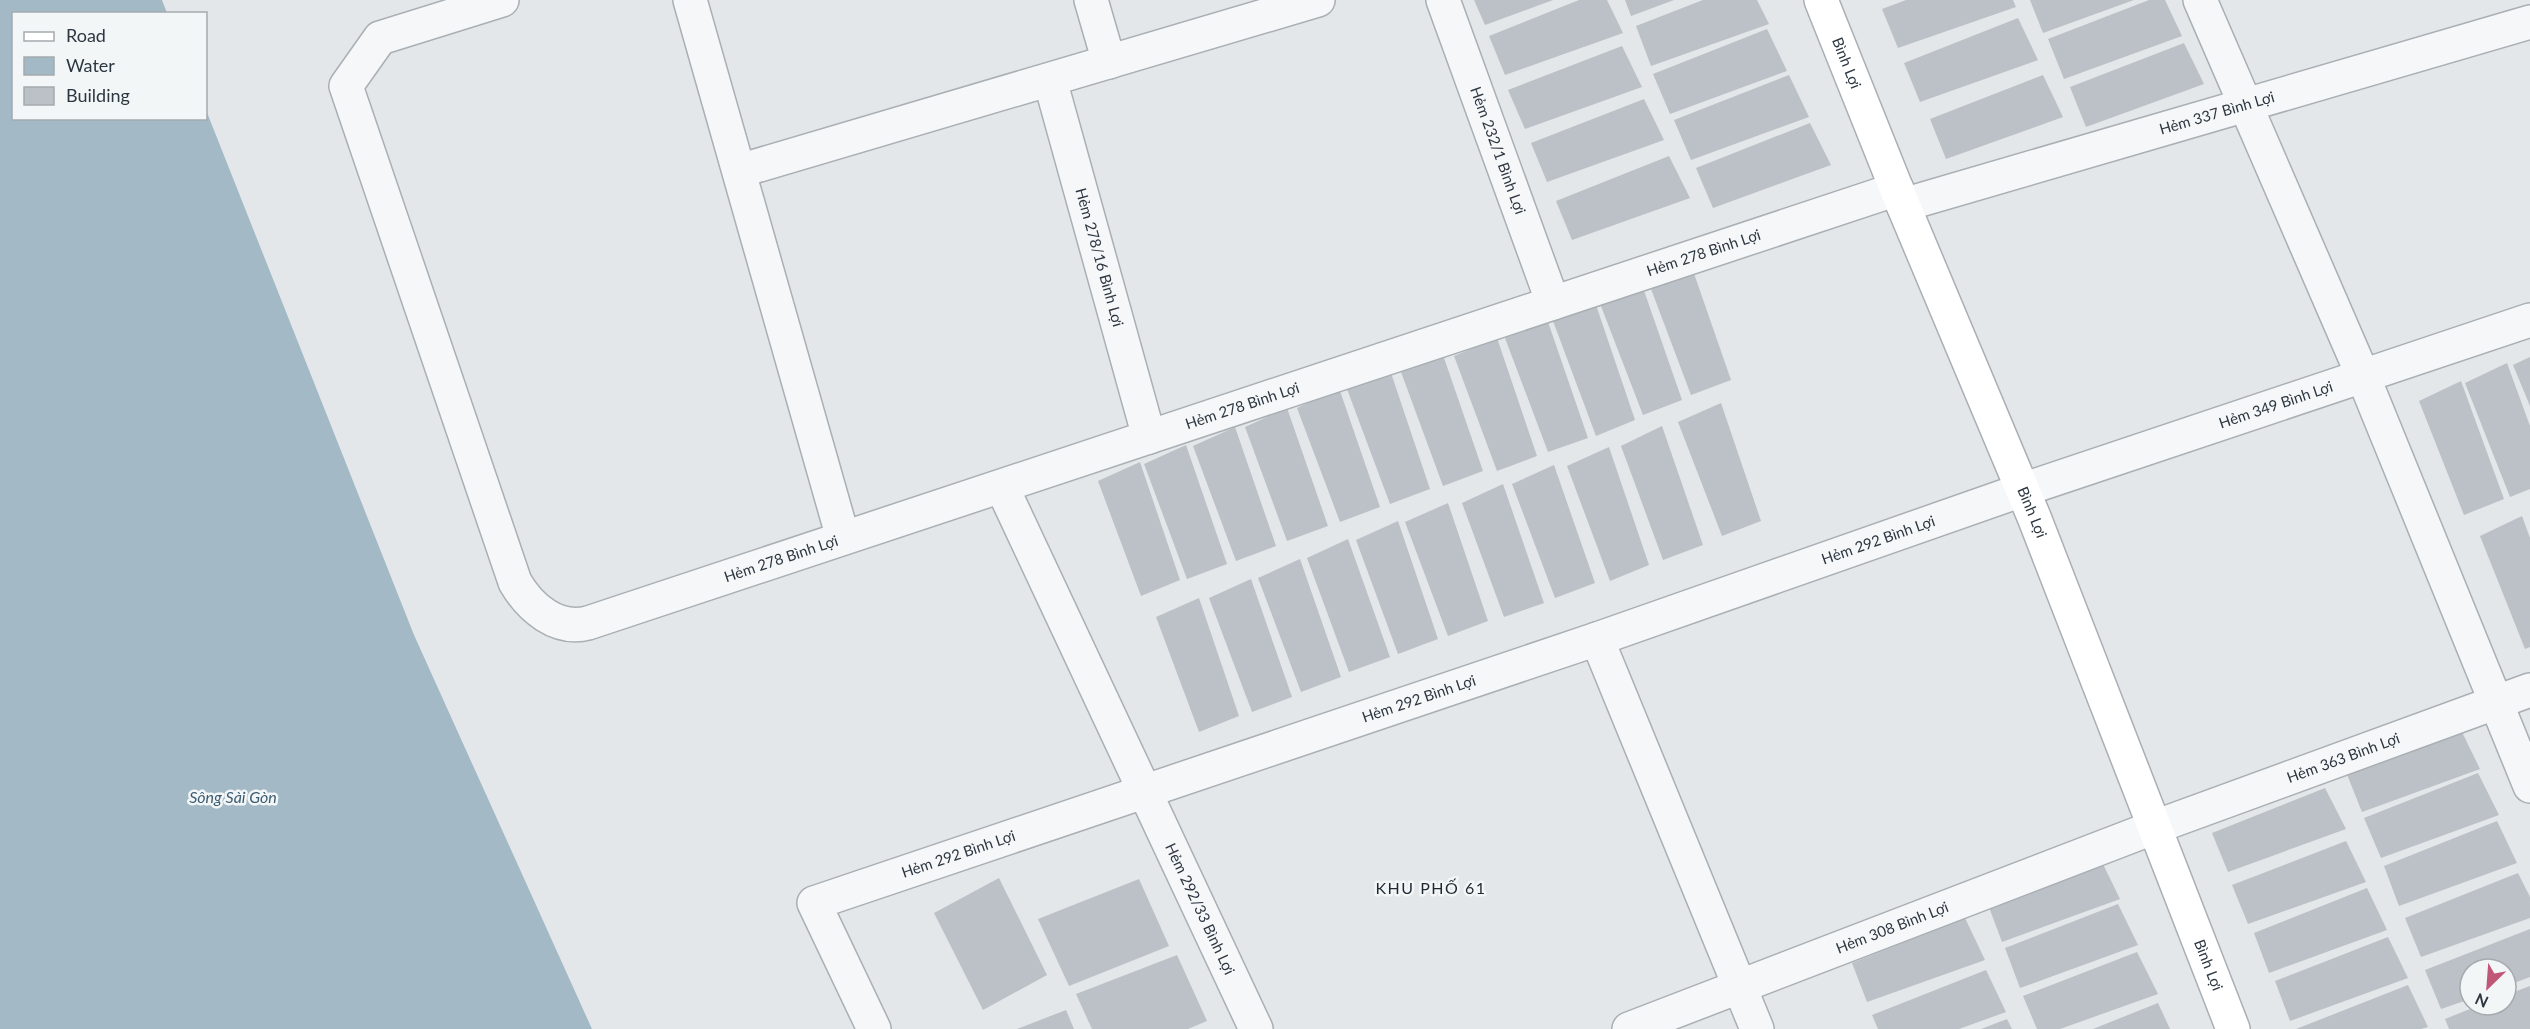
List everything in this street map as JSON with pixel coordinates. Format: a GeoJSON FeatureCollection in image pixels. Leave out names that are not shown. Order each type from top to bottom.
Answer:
{"type":"FeatureCollection","features":[{"type":"Feature","properties":{"kind":"street","name":"Hẻm 278 Bình Lợi"},"geometry":{"type":"LineString","coordinates":[[502,0],[380,38],[346,86],[515,582],[528,601],[557,622],[569,626],[588,623],[1553,303],[1900,197]]}},
{"type":"Feature","properties":{"kind":"street"},"geometry":{"type":"LineString","coordinates":[[690,0],[843,538]]}},
{"type":"Feature","properties":{"kind":"street"},"geometry":{"type":"LineString","coordinates":[[1091,0],[1109,62]]}},
{"type":"Feature","properties":{"kind":"street"},"geometry":{"type":"LineString","coordinates":[[739,171],[1318,0]]}},
{"type":"Feature","properties":{"kind":"street","name":"Hẻm 232/1 Bình Lợi"},"geometry":{"type":"LineString","coordinates":[[1443,0],[1553,303]]}},
{"type":"Feature","properties":{"kind":"street","name":"Bình Lợi"},"geometry":{"type":"LineString","coordinates":[[1821,0],[2022,490],[2233,1029]]}},
{"type":"Feature","properties":{"kind":"street"},"geometry":{"type":"LineString","coordinates":[[2200,0],[2363,376],[2530,786]]}},
{"type":"Feature","properties":{"kind":"street","name":"Hẻm 337 Bình Lợi"},"geometry":{"type":"LineString","coordinates":[[1900,197],[2245,105],[2530,22]]}},
{"type":"Feature","properties":{"kind":"street","name":"Hẻm 278/16 Bình Lợi"},"geometry":{"type":"LineString","coordinates":[[1050,80],[1149,437]]}},
{"type":"Feature","properties":{"kind":"street","name":"Hẻm 349 Bình Lợi"},"geometry":{"type":"LineString","coordinates":[[2022,490],[2530,320]]}},
{"type":"Feature","properties":{"kind":"street","name":"Hẻm 292/33 Bình Lợi"},"geometry":{"type":"LineString","coordinates":[[1002,487],[1256,1029]]}},
{"type":"Feature","properties":{"kind":"street","name":"Hẻm 292 Bình Lợi"},"geometry":{"type":"LineString","coordinates":[[874,1029],[814,903],[1597,639],[2022,490]]}},
{"type":"Feature","properties":{"kind":"street"},"geometry":{"type":"LineString","coordinates":[[1597,639],[1756,1029]]}},
{"type":"Feature","properties":{"kind":"street","name":"Hẻm 363 Bình Lợi"},"geometry":{"type":"LineString","coordinates":[[2155,827],[2530,690]]}},
{"type":"Feature","properties":{"kind":"street","name":"Hẻm 308 Bình Lợi"},"geometry":{"type":"LineString","coordinates":[[1629,1029],[2155,827]]}},
{"type":"Feature","properties":{"kind":"water","name":"Sông Sài Gòn"},"geometry":{"type":"Polygon","coordinates":[[[0,0],[162,0],[167,12],[12,12],[12,120],[207,120],[207,113],[414,635],[592,1029],[0,1029],[0,0]]]}},
{"type":"Feature","properties":{"kind":"building"},"geometry":{"type":"Polygon","coordinates":[[[1474,0],[1553,0],[1485,25],[1474,0]]]}},
{"type":"Feature","properties":{"kind":"building"},"geometry":{"type":"Polygon","coordinates":[[[1579,0],[1607,0],[1623,33],[1505,75],[1489,36],[1579,0]]]}},
{"type":"Feature","properties":{"kind":"building"},"geometry":{"type":"Polygon","coordinates":[[[1625,0],[1674,0],[1631,16],[1625,0]]]}},
{"type":"Feature","properties":{"kind":"building"},"geometry":{"type":"Polygon","coordinates":[[[1703,0],[1757,0],[1769,24],[1651,66],[1636,26],[1703,0]]]}},
{"type":"Feature","properties":{"kind":"building"},"geometry":{"type":"Polygon","coordinates":[[[1906,0],[2013,0],[2016,7],[1898,48],[1882,9],[1906,0]]]}},
{"type":"Feature","properties":{"kind":"building"},"geometry":{"type":"Polygon","coordinates":[[[2030,0],[2134,0],[2043,33],[2030,0]]]}},
{"type":"Feature","properties":{"kind":"building"},"geometry":{"type":"Polygon","coordinates":[[[2149,0],[2165,0],[2182,36],[2064,79],[2048,39],[2149,0]]]}},
{"type":"Feature","properties":{"kind":"building"},"geometry":{"type":"Polygon","coordinates":[[[2018,18],[2038,60],[1920,102],[1904,63],[2018,18]]]}},
{"type":"Feature","properties":{"kind":"building"},"geometry":{"type":"Polygon","coordinates":[[[1767,29],[1787,71],[1670,114],[1653,74],[1767,29]]]}},
{"type":"Feature","properties":{"kind":"building"},"geometry":{"type":"Polygon","coordinates":[[[2184,43],[2204,84],[2086,127],[2070,87],[2184,43]]]}},
{"type":"Feature","properties":{"kind":"building"},"geometry":{"type":"Polygon","coordinates":[[[1622,46],[1642,87],[1525,129],[1508,90],[1622,46]]]}},
{"type":"Feature","properties":{"kind":"building"},"geometry":{"type":"Polygon","coordinates":[[[1789,75],[1809,117],[1691,160],[1674,120],[1789,75]]]}},
{"type":"Feature","properties":{"kind":"building"},"geometry":{"type":"Polygon","coordinates":[[[2043,75],[2063,117],[1946,159],[1930,119],[2043,75]]]}},
{"type":"Feature","properties":{"kind":"building"},"geometry":{"type":"Polygon","coordinates":[[[1644,99],[1664,140],[1547,182],[1531,143],[1644,99]]]}},
{"type":"Feature","properties":{"kind":"building"},"geometry":{"type":"Polygon","coordinates":[[[1810,123],[1831,165],[1713,208],[1696,168],[1810,123]]]}},
{"type":"Feature","properties":{"kind":"building"},"geometry":{"type":"Polygon","coordinates":[[[1669,156],[1690,198],[1572,240],[1556,201],[1669,156]]]}},
{"type":"Feature","properties":{"kind":"building"},"geometry":{"type":"Polygon","coordinates":[[[1690,262],[1731,380],[1691,395],[1648,281],[1690,262]]]}},
{"type":"Feature","properties":{"kind":"building"},"geometry":{"type":"Polygon","coordinates":[[[1641,282],[1682,400],[1643,415],[1599,301],[1641,282]]]}},
{"type":"Feature","properties":{"kind":"building"},"geometry":{"type":"Polygon","coordinates":[[[1595,302],[1635,420],[1596,436],[1553,321],[1595,302]]]}},
{"type":"Feature","properties":{"kind":"building"},"geometry":{"type":"Polygon","coordinates":[[[1547,319],[1588,438],[1548,452],[1505,338],[1547,319]]]}},
{"type":"Feature","properties":{"kind":"building"},"geometry":{"type":"Polygon","coordinates":[[[1497,338],[1537,456],[1497,471],[1454,356],[1497,338]]]}},
{"type":"Feature","properties":{"kind":"building"},"geometry":{"type":"Polygon","coordinates":[[[1442,352],[1483,471],[1443,486],[1401,372],[1442,352]]]}},
{"type":"Feature","properties":{"kind":"building"},"geometry":{"type":"Polygon","coordinates":[[[2530,357],[2530,406],[2513,365],[2530,357]]]}},
{"type":"Feature","properties":{"kind":"building"},"geometry":{"type":"Polygon","coordinates":[[[2507,363],[2530,426],[2530,489],[2510,497],[2465,383],[2507,363]]]}},
{"type":"Feature","properties":{"kind":"building"},"geometry":{"type":"Polygon","coordinates":[[[1390,370],[1430,489],[1390,504],[1347,389],[1390,370]]]}},
{"type":"Feature","properties":{"kind":"building"},"geometry":{"type":"Polygon","coordinates":[[[2461,381],[2504,499],[2464,515],[2419,401],[2461,381]]]}},
{"type":"Feature","properties":{"kind":"building"},"geometry":{"type":"Polygon","coordinates":[[[1339,388],[1380,507],[1340,522],[1297,408],[1339,388]]]}},
{"type":"Feature","properties":{"kind":"building"},"geometry":{"type":"Polygon","coordinates":[[[1721,403],[1761,521],[1722,536],[1678,422],[1721,403]]]}},
{"type":"Feature","properties":{"kind":"building"},"geometry":{"type":"Polygon","coordinates":[[[1287,408],[1328,526],[1287,541],[1245,427],[1287,408]]]}},
{"type":"Feature","properties":{"kind":"building"},"geometry":{"type":"Polygon","coordinates":[[[1662,426],[1703,545],[1663,560],[1621,446],[1662,426]]]}},
{"type":"Feature","properties":{"kind":"building"},"geometry":{"type":"Polygon","coordinates":[[[1235,427],[1276,546],[1236,561],[1193,446],[1235,427]]]}},
{"type":"Feature","properties":{"kind":"building"},"geometry":{"type":"Polygon","coordinates":[[[1186,445],[1227,564],[1187,579],[1144,464],[1186,445]]]}},
{"type":"Feature","properties":{"kind":"building"},"geometry":{"type":"Polygon","coordinates":[[[1609,447],[1649,565],[1610,581],[1567,466],[1609,447]]]}},
{"type":"Feature","properties":{"kind":"building"},"geometry":{"type":"Polygon","coordinates":[[[1140,462],[1180,580],[1141,596],[1098,481],[1140,462]]]}},
{"type":"Feature","properties":{"kind":"building"},"geometry":{"type":"Polygon","coordinates":[[[1554,465],[1595,583],[1555,598],[1512,484],[1554,465]]]}},
{"type":"Feature","properties":{"kind":"building"},"geometry":{"type":"Polygon","coordinates":[[[1503,484],[1544,603],[1504,617],[1462,503],[1503,484]]]}},
{"type":"Feature","properties":{"kind":"building"},"geometry":{"type":"Polygon","coordinates":[[[1448,503],[1488,621],[1448,636],[1405,522],[1448,503]]]}},
{"type":"Feature","properties":{"kind":"building"},"geometry":{"type":"Polygon","coordinates":[[[2522,516],[2530,538],[2530,647],[2525,649],[2480,536],[2522,516]]]}},
{"type":"Feature","properties":{"kind":"building"},"geometry":{"type":"Polygon","coordinates":[[[1398,521],[1438,639],[1398,654],[1356,540],[1398,521]]]}},
{"type":"Feature","properties":{"kind":"building"},"geometry":{"type":"Polygon","coordinates":[[[1348,539],[1390,657],[1349,672],[1307,558],[1348,539]]]}},
{"type":"Feature","properties":{"kind":"building"},"geometry":{"type":"Polygon","coordinates":[[[1300,559],[1341,677],[1301,692],[1258,578],[1300,559]]]}},
{"type":"Feature","properties":{"kind":"building"},"geometry":{"type":"Polygon","coordinates":[[[1251,579],[1292,697],[1252,712],[1209,598],[1251,579]]]}},
{"type":"Feature","properties":{"kind":"building"},"geometry":{"type":"Polygon","coordinates":[[[1199,598],[1239,716],[1199,732],[1156,617],[1199,598]]]}},
{"type":"Feature","properties":{"kind":"building"},"geometry":{"type":"Polygon","coordinates":[[[2460,728],[2480,769],[2362,812],[2346,772],[2460,728]]]}},
{"type":"Feature","properties":{"kind":"building"},"geometry":{"type":"Polygon","coordinates":[[[2478,773],[2499,815],[2381,858],[2364,818],[2478,773]]]}},
{"type":"Feature","properties":{"kind":"building"},"geometry":{"type":"Polygon","coordinates":[[[2325,788],[2346,829],[2228,872],[2212,833],[2325,788]]]}},
{"type":"Feature","properties":{"kind":"building"},"geometry":{"type":"Polygon","coordinates":[[[2497,821],[2517,863],[2399,906],[2384,866],[2497,821]]]}},
{"type":"Feature","properties":{"kind":"building"},"geometry":{"type":"Polygon","coordinates":[[[2346,841],[2366,882],[2248,924],[2232,885],[2346,841]]]}},
{"type":"Feature","properties":{"kind":"building"},"geometry":{"type":"Polygon","coordinates":[[[2100,858],[2120,899],[2002,942],[1987,902],[2100,858]]]}},
{"type":"Feature","properties":{"kind":"building"},"geometry":{"type":"Polygon","coordinates":[[[2518,873],[2530,897],[2530,918],[2421,957],[2405,918],[2518,873]]]}},
{"type":"Feature","properties":{"kind":"building"},"geometry":{"type":"Polygon","coordinates":[[[999,878],[1047,975],[983,1010],[934,913],[999,878]]]}},
{"type":"Feature","properties":{"kind":"building"},"geometry":{"type":"Polygon","coordinates":[[[1139,879],[1169,946],[1069,986],[1038,919],[1139,879]]]}},
{"type":"Feature","properties":{"kind":"building"},"geometry":{"type":"Polygon","coordinates":[[[2367,888],[2387,930],[2269,973],[2254,933],[2367,888]]]}},
{"type":"Feature","properties":{"kind":"building"},"geometry":{"type":"Polygon","coordinates":[[[2118,904],[2138,945],[2020,988],[2005,948],[2118,904]]]}},
{"type":"Feature","properties":{"kind":"building"},"geometry":{"type":"Polygon","coordinates":[[[1965,918],[1985,960],[1867,1002],[1852,963],[1965,918]]]}},
{"type":"Feature","properties":{"kind":"building"},"geometry":{"type":"Polygon","coordinates":[[[2530,929],[2530,977],[2518,982],[2518,957],[2458,957],[2530,929]]]}},
{"type":"Feature","properties":{"kind":"building"},"geometry":{"type":"Polygon","coordinates":[[[2388,937],[2408,978],[2290,1021],[2275,981],[2388,937]]]}},
{"type":"Feature","properties":{"kind":"building"},"geometry":{"type":"Polygon","coordinates":[[[2137,952],[2158,994],[2060,1029],[2037,1029],[2023,996],[2137,952]]]}},
{"type":"Feature","properties":{"kind":"building"},"geometry":{"type":"Polygon","coordinates":[[[1177,955],[1207,1021],[1188,1029],[1092,1029],[1076,994],[1177,955]]]}},
{"type":"Feature","properties":{"kind":"building"},"geometry":{"type":"Polygon","coordinates":[[[2458,957],[2458,1003],[2441,1009],[2425,970],[2458,957]]]}},
{"type":"Feature","properties":{"kind":"building"},"geometry":{"type":"Polygon","coordinates":[[[1986,970],[2006,1012],[1959,1029],[1878,1029],[1872,1015],[1986,970]]]}},
{"type":"Feature","properties":{"kind":"building"},"geometry":{"type":"Polygon","coordinates":[[[2408,985],[2428,1027],[2421,1029],[2296,1029],[2408,985]]]}},
{"type":"Feature","properties":{"kind":"building"},"geometry":{"type":"Polygon","coordinates":[[[2530,986],[2530,1029],[2449,1029],[2445,1019],[2458,1014],[2458,1017],[2518,1017],[2518,990],[2530,986]]]}},
{"type":"Feature","properties":{"kind":"building"},"geometry":{"type":"Polygon","coordinates":[[[2158,1003],[2170,1029],[2093,1029],[2158,1003]]]}},
{"type":"Feature","properties":{"kind":"building"},"geometry":{"type":"Polygon","coordinates":[[[1066,1010],[1074,1029],[1017,1029],[1066,1010]]]}},
{"type":"Feature","properties":{"kind":"building"},"geometry":{"type":"Polygon","coordinates":[[[2007,1019],[2012,1029],[1981,1029],[2007,1019]]]}},
{"type":"Feature","properties":{"kind":"district","name":"KHU PHỐ 61"},"geometry":{"type":"Point","coordinates":[1431,888]}}]}
